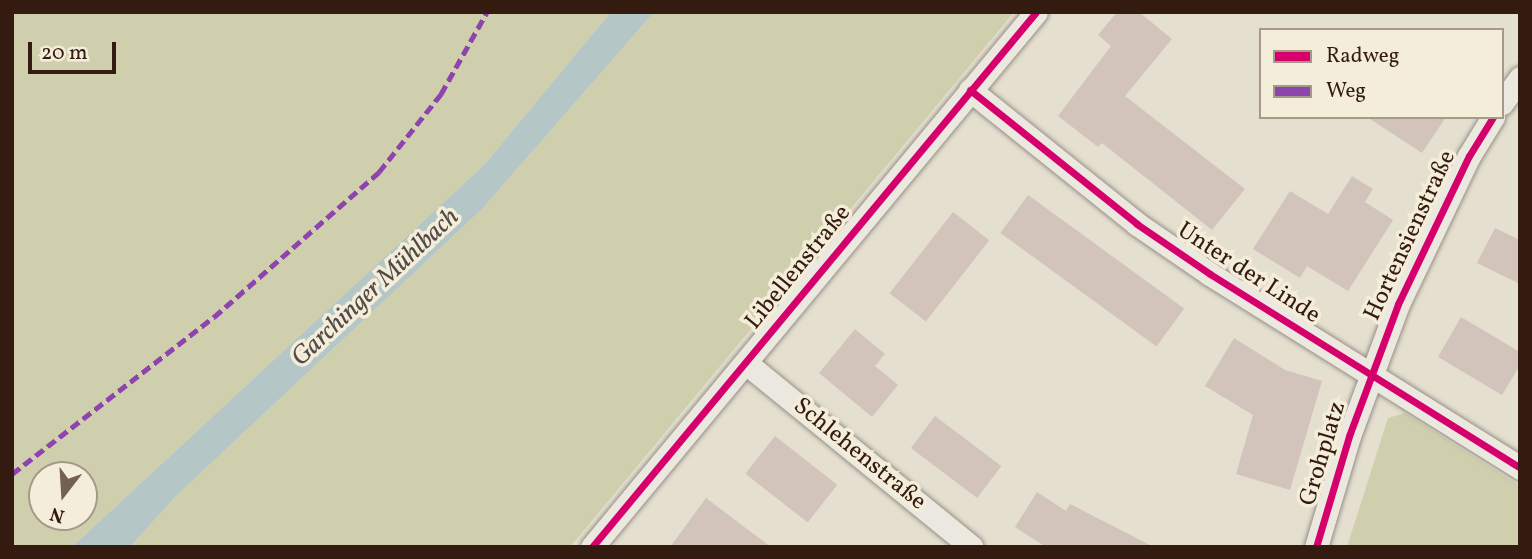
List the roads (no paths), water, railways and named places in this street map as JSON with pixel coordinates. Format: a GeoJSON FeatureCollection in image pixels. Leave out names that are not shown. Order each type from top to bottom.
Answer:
{"type":"FeatureCollection","features":[{"type":"Feature","properties":{"kind":"street","name":"Libellenstraße"},"geometry":{"type":"LineString","coordinates":[[592,547],[1036,12]]}},
{"type":"Feature","properties":{"kind":"street"},"geometry":{"type":"LineString","coordinates":[[1504,100],[1520,78]]}},
{"type":"Feature","properties":{"kind":"street","name":"Unter der Linde"},"geometry":{"type":"LineString","coordinates":[[970,90],[1137,224],[1520,468]]}},
{"type":"Feature","properties":{"kind":"street","name":"Hortensienstraße"},"geometry":{"type":"LineString","coordinates":[[1370,374],[1429,236],[1492,119]]}},
{"type":"Feature","properties":{"kind":"street","name":"Schlehenstraße"},"geometry":{"type":"LineString","coordinates":[[746,363],[972,547]]}},
{"type":"Feature","properties":{"kind":"street","name":"Grohplatz"},"geometry":{"type":"LineString","coordinates":[[1315,547],[1370,374]]}},
{"type":"Feature","properties":{"kind":"water","name":"Garchinger Mühlbach"},"geometry":{"type":"Polygon","coordinates":[[[611,12],[654,12],[482,209],[176,496],[130,547],[72,547],[89,531],[98,531],[98,523],[484,165],[611,12]]]}}]}
